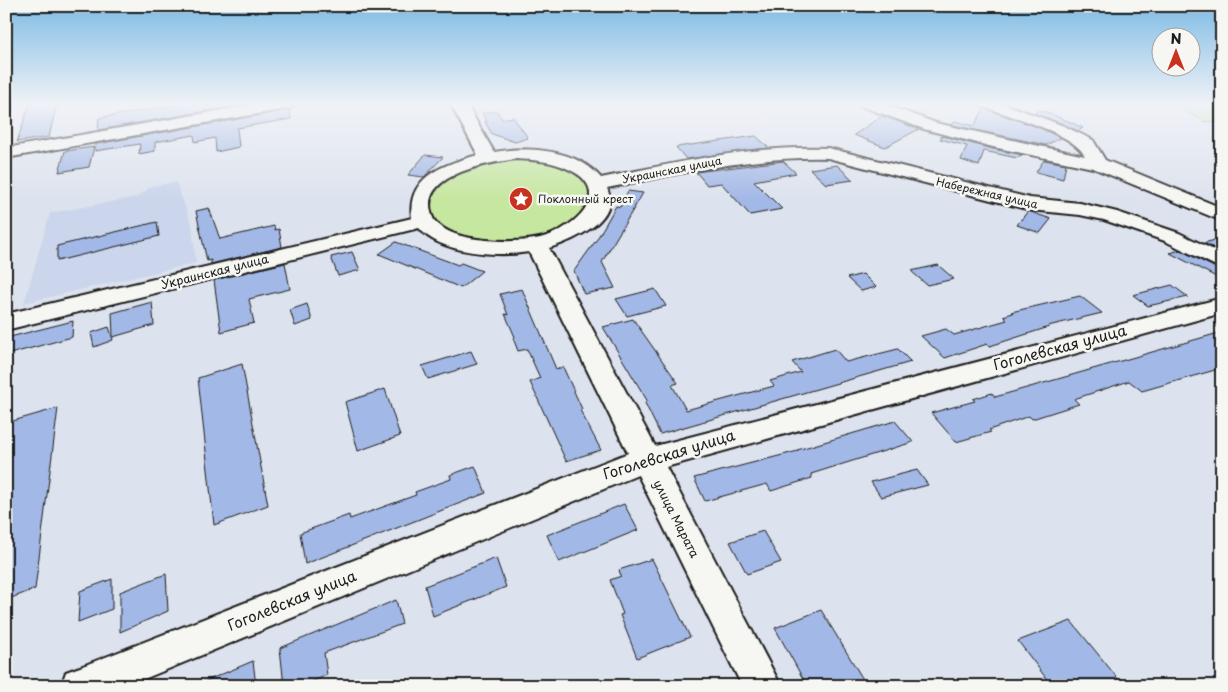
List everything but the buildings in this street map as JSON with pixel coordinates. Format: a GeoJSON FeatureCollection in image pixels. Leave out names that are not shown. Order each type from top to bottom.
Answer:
{"type":"FeatureCollection","features":[{"type":"Feature","properties":{"kind":"street"},"geometry":{"type":"LineString","coordinates":[[6,153],[107,135]]}},
{"type":"Feature","properties":{"kind":"street"},"geometry":{"type":"LineString","coordinates":[[476,135],[488,157]]}},
{"type":"Feature","properties":{"kind":"street"},"geometry":{"type":"LineString","coordinates":[[966,135],[1098,164],[1222,215]]}},
{"type":"Feature","properties":{"kind":"street"},"geometry":{"type":"LineString","coordinates":[[1070,135],[1087,144],[1098,164]]}},
{"type":"Feature","properties":{"kind":"street","name":"Украинская улица"},"geometry":{"type":"LineString","coordinates":[[598,184],[748,155],[806,151]]}},
{"type":"Feature","properties":{"kind":"street","name":"Набережная улица"},"geometry":{"type":"LineString","coordinates":[[806,151],[828,152],[1030,204],[1080,209],[1110,216],[1172,238],[1222,263]]}},
{"type":"Feature","properties":{"kind":"street"},"geometry":{"type":"LineString","coordinates":[[534,155],[566,162],[586,171],[598,184],[601,197],[596,211],[583,225],[562,236],[536,244],[508,248],[480,247],[456,242],[443,236],[424,221],[419,206],[425,190],[440,175],[462,164],[488,157],[534,155]]}},
{"type":"Feature","properties":{"kind":"street"},"geometry":{"type":"LineString","coordinates":[[1164,191],[1187,206],[1222,222]]}},
{"type":"Feature","properties":{"kind":"street","name":"Украинская улица"},"geometry":{"type":"LineString","coordinates":[[6,322],[424,221]]}},
{"type":"Feature","properties":{"kind":"street","name":"улица Марата"},"geometry":{"type":"LineString","coordinates":[[536,244],[762,686]]}},
{"type":"Feature","properties":{"kind":"street","name":"Гоголевская улица"},"geometry":{"type":"LineString","coordinates":[[80,686],[615,470],[646,460],[1222,305]]}},
{"type":"Feature","properties":{"kind":"shaded area"},"geometry":{"type":"Polygon","coordinates":[[[176,182],[192,225],[196,263],[24,303],[50,213],[137,197],[152,186],[176,182]]]}},
{"type":"Feature","properties":{"kind":"green space"},"geometry":{"type":"Polygon","coordinates":[[[488,157],[566,162],[601,197],[562,236],[508,248],[436,233],[425,190],[488,157]]]}},
{"type":"Feature","properties":{"kind":"place","name":"Поклонный крест"},"geometry":{"type":"Point","coordinates":[521,199]}}]}
